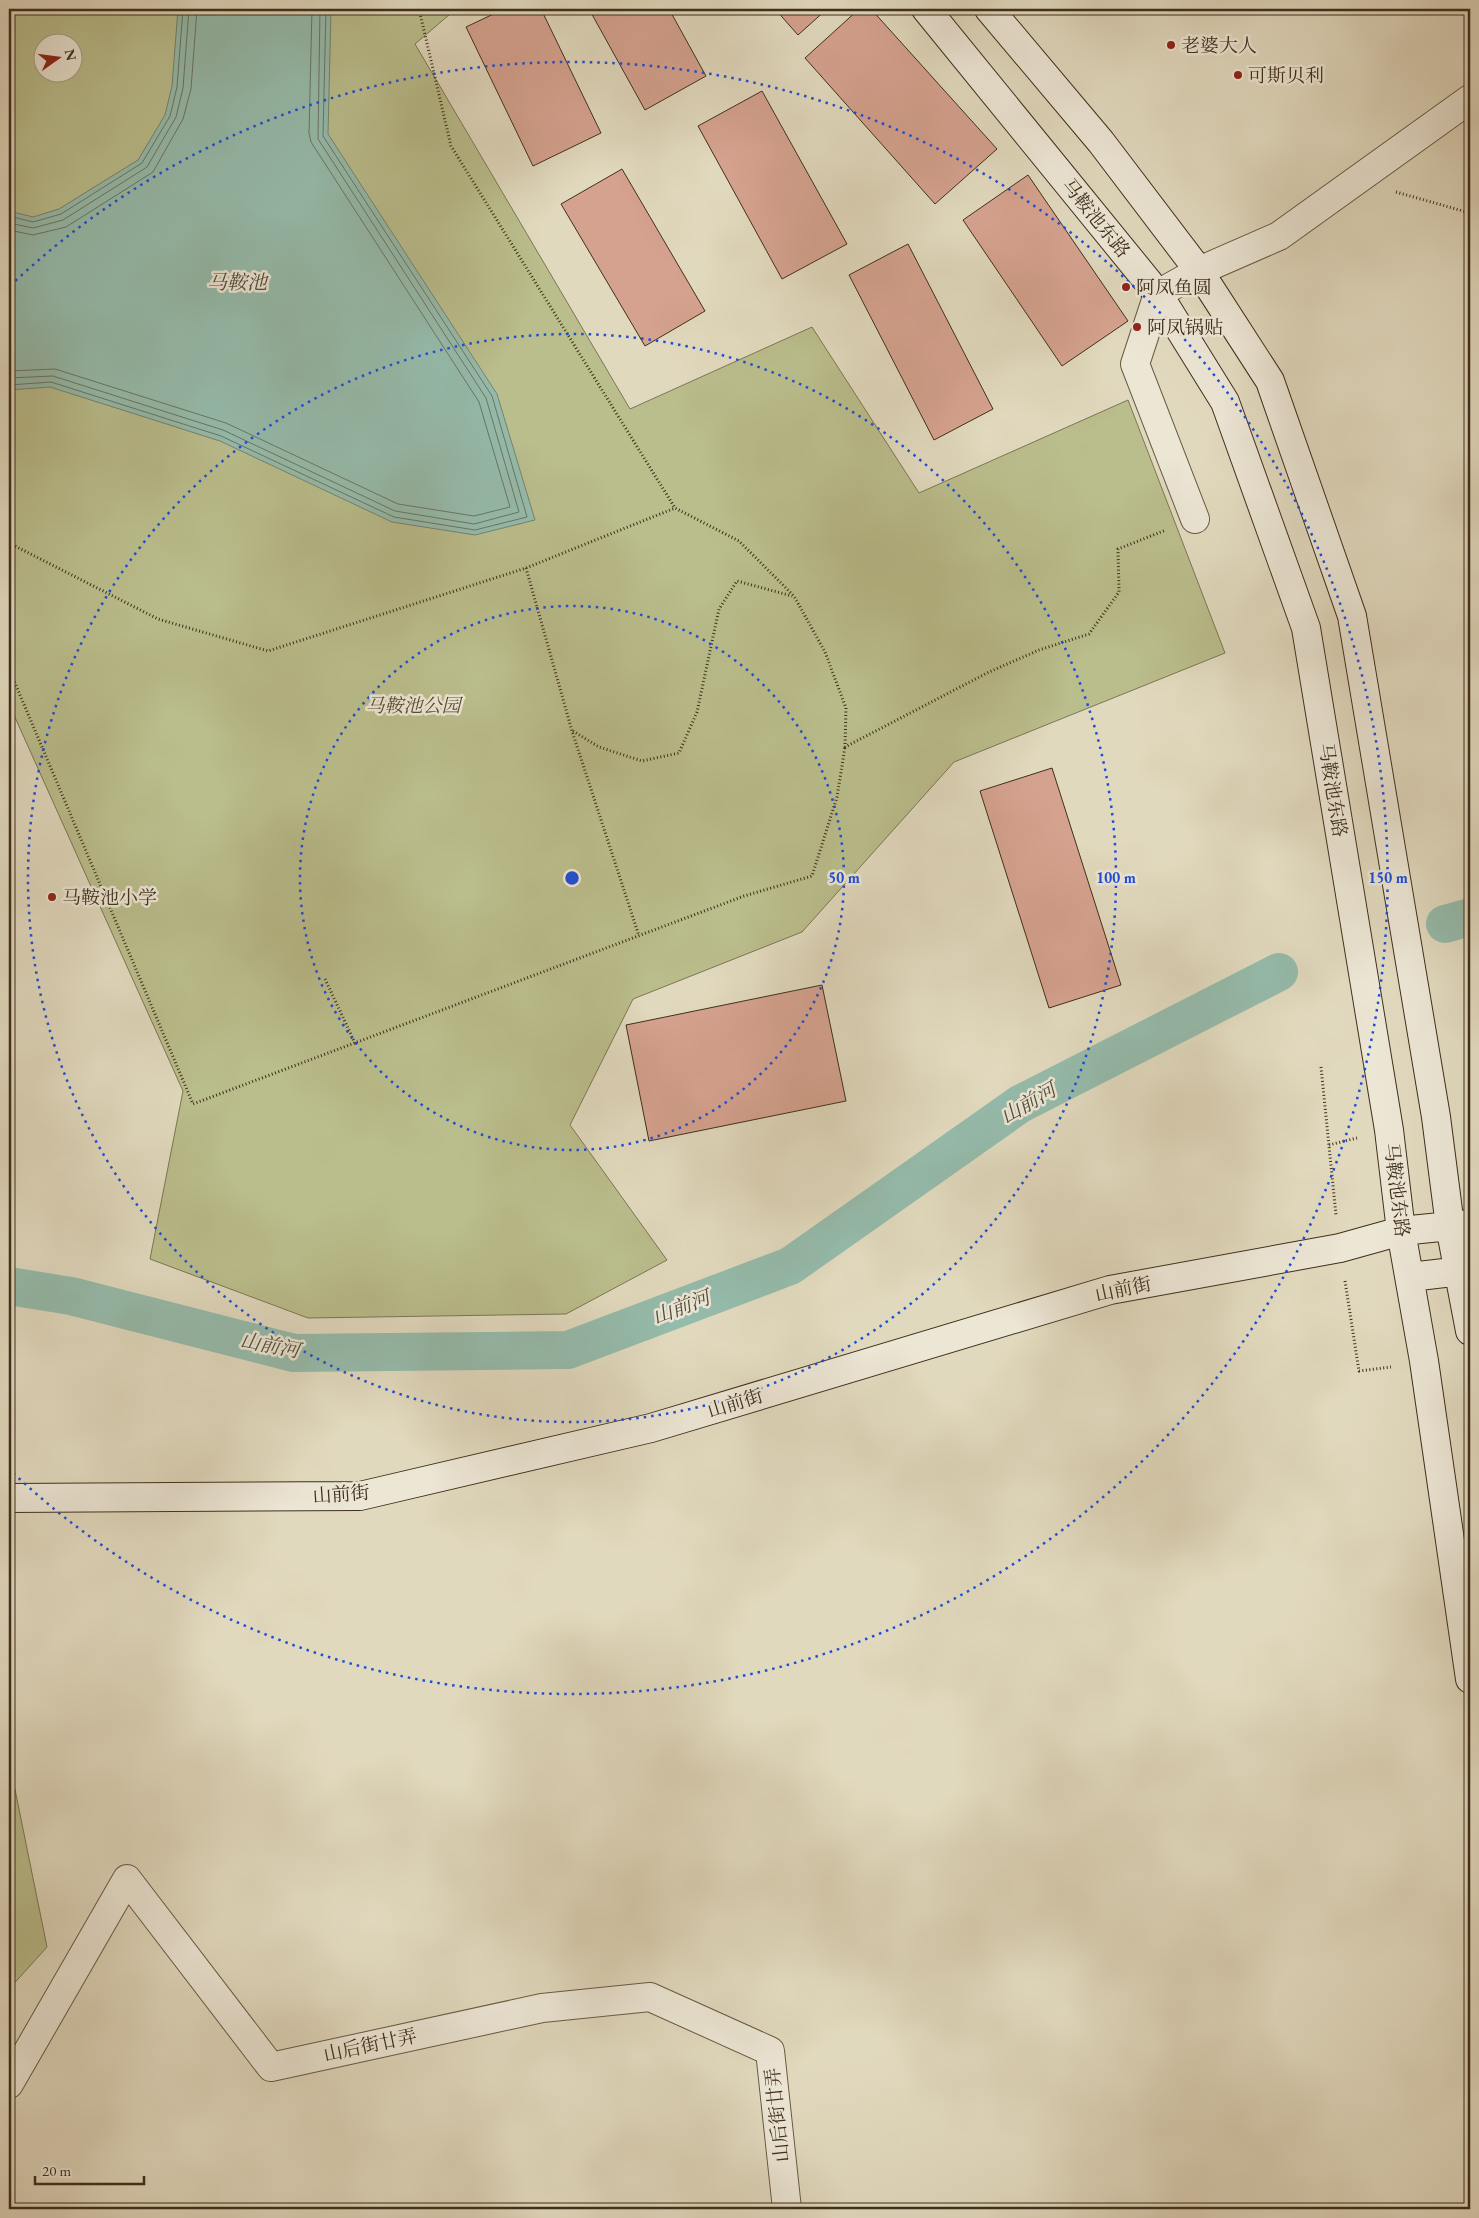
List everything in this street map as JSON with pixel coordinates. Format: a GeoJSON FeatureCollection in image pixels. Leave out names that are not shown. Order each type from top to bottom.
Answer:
{"type":"FeatureCollection","features":[{"type":"Feature","properties":{"kind":"main road","name":"马鞍池东路"},"geometry":{"type":"LineString","coordinates":[[926,9],[1158,294],[1225,402],[1306,628],[1389,1130],[1401,1232],[1424,1361],[1470,1679]]}},
{"type":"Feature","properties":{"kind":"main road"},"geometry":{"type":"LineString","coordinates":[[989,9],[1102,142],[1199,271],[1270,381],[1352,616],[1436,1117],[1460,1225],[1470,1330]]}},
{"type":"Feature","properties":{"kind":"main road"},"geometry":{"type":"LineString","coordinates":[[1195,519],[1135,364],[1158,294],[1199,271],[1279,236],[1354,180],[1470,99]]}},
{"type":"Feature","properties":{"kind":"main road","name":"山前街"},"geometry":{"type":"LineString","coordinates":[[9,1498],[360,1496],[651,1428],[1110,1290],[1340,1248],[1401,1232],[1460,1225]]}},
{"type":"Feature","properties":{"kind":"main road"},"geometry":{"type":"LineString","coordinates":[[1410,1277],[1465,1271]]}},
{"type":"Feature","properties":{"kind":"main road","name":"山后街廿弄"},"geometry":{"type":"LineString","coordinates":[[9,2084],[127,1879],[271,2067],[542,2008],[650,1997],[770,2051],[787,2209]]}},
{"type":"Feature","properties":{"kind":"path"},"geometry":{"type":"LineString","coordinates":[[9,669],[193,1104],[744,896],[812,876],[837,797],[845,747],[846,708],[825,652],[794,596],[739,541],[675,508],[451,146],[420,9]]}},
{"type":"Feature","properties":{"kind":"path"},"geometry":{"type":"LineString","coordinates":[[1354,180],[1470,213]]}},
{"type":"Feature","properties":{"kind":"path"},"geometry":{"type":"LineString","coordinates":[[9,543],[158,619],[268,651],[526,568],[675,508]]}},
{"type":"Feature","properties":{"kind":"path"},"geometry":{"type":"LineString","coordinates":[[845,747],[989,672],[1039,650],[1088,634],[1118,592],[1118,549],[1195,519]]}},
{"type":"Feature","properties":{"kind":"path"},"geometry":{"type":"LineString","coordinates":[[526,568],[572,731],[639,936]]}},
{"type":"Feature","properties":{"kind":"path"},"geometry":{"type":"LineString","coordinates":[[572,731],[599,747],[642,761],[679,753],[697,712],[719,609],[737,581],[794,596]]}},
{"type":"Feature","properties":{"kind":"path"},"geometry":{"type":"LineString","coordinates":[[325,979],[355,1043]]}},
{"type":"Feature","properties":{"kind":"path"},"geometry":{"type":"LineString","coordinates":[[1321,1067],[1340,1248],[1359,1371],[1424,1361]]}},
{"type":"Feature","properties":{"kind":"green space","name":"马鞍池公园"},"geometry":{"type":"Polygon","coordinates":[[[9,9],[456,9],[415,44],[630,409],[812,327],[919,493],[1128,400],[1225,653],[954,762],[802,932],[633,999],[570,1125],[667,1260],[566,1314],[308,1318],[150,1259],[183,1091],[9,704],[9,9]]]}},
{"type":"Feature","properties":{"kind":"green space"},"geometry":{"type":"Polygon","coordinates":[[[9,1760],[47,1947],[9,1989],[9,1760]]]}},
{"type":"Feature","properties":{"kind":"water","name":"马鞍池"},"geometry":{"type":"Polygon","coordinates":[[[178,9],[331,9],[328,134],[497,394],[535,520],[475,535],[392,522],[220,441],[50,387],[9,390],[9,211],[33,217],[59,209],[138,160],[165,115],[172,86],[178,9]]]}},
{"type":"Feature","properties":{"kind":"building"},"geometry":{"type":"Polygon","coordinates":[[[504,9],[541,9],[601,133],[533,166],[466,27],[504,9]]]}},
{"type":"Feature","properties":{"kind":"building"},"geometry":{"type":"Polygon","coordinates":[[[589,9],[669,9],[706,76],[645,110],[589,9]]]}},
{"type":"Feature","properties":{"kind":"building"},"geometry":{"type":"Polygon","coordinates":[[[775,9],[827,9],[798,35],[775,9]]]}},
{"type":"Feature","properties":{"kind":"building"},"geometry":{"type":"Polygon","coordinates":[[[859,9],[871,9],[997,149],[935,204],[805,58],[859,9]]]}},
{"type":"Feature","properties":{"kind":"building"},"geometry":{"type":"Polygon","coordinates":[[[762,91],[847,244],[782,279],[698,126],[762,91]]]}},
{"type":"Feature","properties":{"kind":"building"},"geometry":{"type":"Polygon","coordinates":[[[622,169],[705,311],[645,346],[561,204],[622,169]]]}},
{"type":"Feature","properties":{"kind":"building"},"geometry":{"type":"Polygon","coordinates":[[[1028,175],[1128,321],[1062,366],[963,220],[1028,175]]]}},
{"type":"Feature","properties":{"kind":"building"},"geometry":{"type":"Polygon","coordinates":[[[908,244],[993,409],[934,440],[849,275],[908,244]]]}},
{"type":"Feature","properties":{"kind":"building"},"geometry":{"type":"Polygon","coordinates":[[[1052,768],[1121,985],[1049,1008],[980,791],[1052,768]]]}},
{"type":"Feature","properties":{"kind":"building"},"geometry":{"type":"Polygon","coordinates":[[[822,985],[846,1101],[649,1141],[626,1025],[822,985]]]}},
{"type":"Feature","properties":{"kind":"waterway","name":"山前河"},"geometry":{"type":"LineString","coordinates":[[1445,924],[1470,917]]}},
{"type":"Feature","properties":{"kind":"waterway","name":"山前河"},"geometry":{"type":"LineString","coordinates":[[9,1286],[71,1296],[294,1353],[568,1350],[790,1266],[1020,1104],[1279,972]]}},
{"type":"Feature","properties":{"kind":"place","name":"老婆大人"},"geometry":{"type":"Point","coordinates":[1171,45]}},
{"type":"Feature","properties":{"kind":"place","name":"可斯贝利"},"geometry":{"type":"Point","coordinates":[1238,75]}},
{"type":"Feature","properties":{"kind":"place","name":"阿凤鱼圆"},"geometry":{"type":"Point","coordinates":[1126,287]}},
{"type":"Feature","properties":{"kind":"place","name":"阿凤锅贴"},"geometry":{"type":"Point","coordinates":[1137,327]}},
{"type":"Feature","properties":{"kind":"place","name":"马鞍池小学"},"geometry":{"type":"Point","coordinates":[52,897]}}]}
